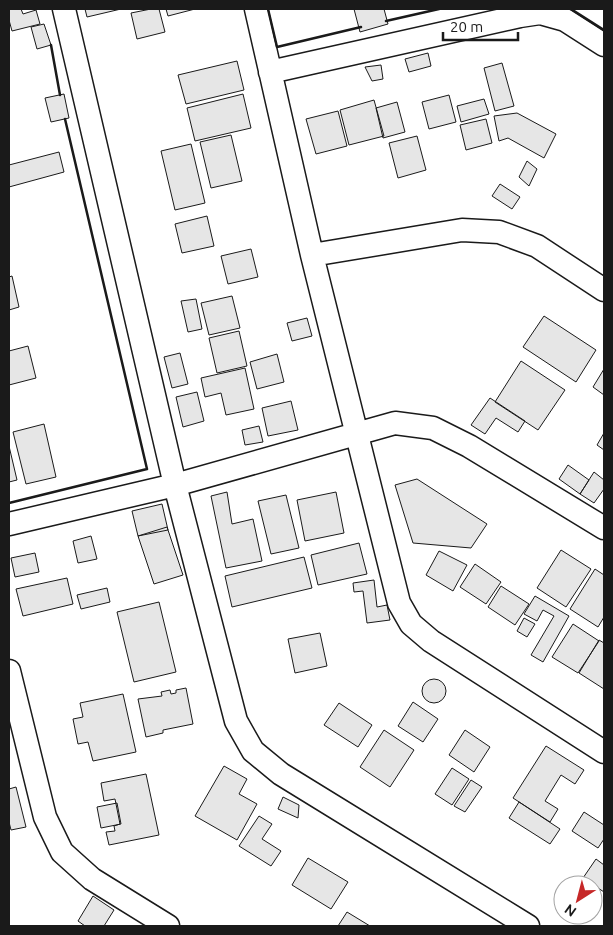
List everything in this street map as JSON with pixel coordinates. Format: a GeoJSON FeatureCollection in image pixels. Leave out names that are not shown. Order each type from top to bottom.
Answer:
{"type":"FeatureCollection","features":[{"type":"Feature","properties":{"kind":"street"},"geometry":{"type":"LineString","coordinates":[[64,9],[175,485],[236,721],[253,751],[281,774],[528,926]]}},
{"type":"Feature","properties":{"kind":"street"},"geometry":{"type":"LineString","coordinates":[[256,9],[312,255],[399,604],[411,624],[431,641],[604,752]]}},
{"type":"Feature","properties":{"kind":"street"},"geometry":{"type":"LineString","coordinates":[[270,72],[540,13],[565,20],[604,44]]}},
{"type":"Feature","properties":{"kind":"street"},"geometry":{"type":"LineString","coordinates":[[312,255],[462,230],[499,232],[537,246],[604,290]]}},
{"type":"Feature","properties":{"kind":"street"},"geometry":{"type":"LineString","coordinates":[[9,524],[175,485],[395,424],[433,428],[469,446],[604,528]]}},
{"type":"Feature","properties":{"kind":"street"},"geometry":{"type":"LineString","coordinates":[[9,671],[45,817],[62,852],[92,879],[168,926]]}},
{"type":"Feature","properties":{"kind":"building"},"geometry":{"type":"Polygon","coordinates":[[[9,9],[21,9],[23,14],[36,10],[40,24],[12,31],[9,9]]]}},
{"type":"Feature","properties":{"kind":"building"},"geometry":{"type":"Polygon","coordinates":[[[85,9],[121,9],[87,17],[85,9]]]}},
{"type":"Feature","properties":{"kind":"building"},"geometry":{"type":"Polygon","coordinates":[[[159,9],[165,32],[137,39],[131,13],[159,9]]]}},
{"type":"Feature","properties":{"kind":"building"},"geometry":{"type":"Polygon","coordinates":[[[166,9],[195,9],[168,16],[166,9]]]}},
{"type":"Feature","properties":{"kind":"building"},"geometry":{"type":"Polygon","coordinates":[[[354,9],[384,9],[388,24],[360,32],[354,9]]]}},
{"type":"Feature","properties":{"kind":"building"},"geometry":{"type":"Polygon","coordinates":[[[44,24],[51,45],[37,49],[31,27],[44,24]]]}},
{"type":"Feature","properties":{"kind":"building"},"geometry":{"type":"Polygon","coordinates":[[[428,53],[431,66],[409,72],[405,59],[428,53]]]}},
{"type":"Feature","properties":{"kind":"building"},"geometry":{"type":"Polygon","coordinates":[[[237,61],[244,90],[186,104],[178,75],[237,61]]]}},
{"type":"Feature","properties":{"kind":"building"},"geometry":{"type":"Polygon","coordinates":[[[502,63],[514,106],[495,111],[484,68],[502,63]]]}},
{"type":"Feature","properties":{"kind":"building"},"geometry":{"type":"Polygon","coordinates":[[[381,65],[383,79],[372,81],[365,67],[381,65]]]}},
{"type":"Feature","properties":{"kind":"building"},"geometry":{"type":"Polygon","coordinates":[[[64,94],[69,118],[51,122],[45,98],[64,94]]]}},
{"type":"Feature","properties":{"kind":"building"},"geometry":{"type":"Polygon","coordinates":[[[243,94],[251,128],[195,141],[187,108],[243,94]]]}},
{"type":"Feature","properties":{"kind":"building"},"geometry":{"type":"Polygon","coordinates":[[[449,95],[456,122],[429,129],[422,102],[449,95]]]}},
{"type":"Feature","properties":{"kind":"building"},"geometry":{"type":"Polygon","coordinates":[[[484,99],[489,114],[461,122],[457,106],[484,99]]]}},
{"type":"Feature","properties":{"kind":"building"},"geometry":{"type":"Polygon","coordinates":[[[374,100],[384,136],[349,145],[340,110],[374,100]]]}},
{"type":"Feature","properties":{"kind":"building"},"geometry":{"type":"Polygon","coordinates":[[[397,102],[405,132],[383,138],[376,108],[397,102]]]}},
{"type":"Feature","properties":{"kind":"building"},"geometry":{"type":"Polygon","coordinates":[[[338,111],[347,146],[316,154],[306,119],[338,111]]]}},
{"type":"Feature","properties":{"kind":"building"},"geometry":{"type":"Polygon","coordinates":[[[517,113],[556,134],[544,158],[508,138],[499,141],[494,116],[517,113]]]}},
{"type":"Feature","properties":{"kind":"building"},"geometry":{"type":"Polygon","coordinates":[[[486,119],[492,143],[466,150],[460,125],[486,119]]]}},
{"type":"Feature","properties":{"kind":"building"},"geometry":{"type":"Polygon","coordinates":[[[231,135],[242,181],[211,188],[200,142],[231,135]]]}},
{"type":"Feature","properties":{"kind":"building"},"geometry":{"type":"Polygon","coordinates":[[[417,136],[426,170],[398,178],[389,143],[417,136]]]}},
{"type":"Feature","properties":{"kind":"building"},"geometry":{"type":"Polygon","coordinates":[[[191,144],[205,203],[175,210],[161,151],[191,144]]]}},
{"type":"Feature","properties":{"kind":"building"},"geometry":{"type":"Polygon","coordinates":[[[59,152],[64,172],[9,187],[9,165],[59,152]]]}},
{"type":"Feature","properties":{"kind":"building"},"geometry":{"type":"Polygon","coordinates":[[[527,161],[537,169],[529,186],[519,177],[527,161]]]}},
{"type":"Feature","properties":{"kind":"building"},"geometry":{"type":"Polygon","coordinates":[[[500,184],[520,197],[512,209],[492,196],[500,184]]]}},
{"type":"Feature","properties":{"kind":"building"},"geometry":{"type":"Polygon","coordinates":[[[207,216],[214,246],[182,253],[175,224],[207,216]]]}},
{"type":"Feature","properties":{"kind":"building"},"geometry":{"type":"Polygon","coordinates":[[[251,249],[258,277],[228,284],[221,256],[251,249]]]}},
{"type":"Feature","properties":{"kind":"building"},"geometry":{"type":"Polygon","coordinates":[[[12,276],[19,307],[9,310],[9,277],[12,276]]]}},
{"type":"Feature","properties":{"kind":"building"},"geometry":{"type":"Polygon","coordinates":[[[232,296],[240,328],[209,335],[201,303],[232,296]]]}},
{"type":"Feature","properties":{"kind":"building"},"geometry":{"type":"Polygon","coordinates":[[[196,299],[202,329],[188,332],[181,301],[196,299]]]}},
{"type":"Feature","properties":{"kind":"building"},"geometry":{"type":"Polygon","coordinates":[[[544,316],[596,350],[576,382],[523,347],[544,316]]]}},
{"type":"Feature","properties":{"kind":"building"},"geometry":{"type":"Polygon","coordinates":[[[307,318],[312,336],[292,341],[287,323],[307,318]]]}},
{"type":"Feature","properties":{"kind":"building"},"geometry":{"type":"Polygon","coordinates":[[[239,331],[247,366],[217,373],[209,338],[239,331]]]}},
{"type":"Feature","properties":{"kind":"building"},"geometry":{"type":"Polygon","coordinates":[[[28,346],[36,378],[9,385],[9,351],[28,346]]]}},
{"type":"Feature","properties":{"kind":"building"},"geometry":{"type":"Polygon","coordinates":[[[180,353],[188,384],[172,388],[164,357],[180,353]]]}},
{"type":"Feature","properties":{"kind":"building"},"geometry":{"type":"Polygon","coordinates":[[[277,354],[284,382],[257,389],[250,362],[277,354]]]}},
{"type":"Feature","properties":{"kind":"building"},"geometry":{"type":"Polygon","coordinates":[[[521,361],[565,390],[538,430],[495,402],[521,361]]]}},
{"type":"Feature","properties":{"kind":"building"},"geometry":{"type":"Polygon","coordinates":[[[245,368],[254,409],[226,415],[221,393],[205,397],[201,378],[245,368]]]}},
{"type":"Feature","properties":{"kind":"building"},"geometry":{"type":"Polygon","coordinates":[[[604,369],[604,395],[593,387],[604,369]]]}},
{"type":"Feature","properties":{"kind":"building"},"geometry":{"type":"Polygon","coordinates":[[[197,392],[204,421],[183,427],[176,397],[197,392]]]}},
{"type":"Feature","properties":{"kind":"building"},"geometry":{"type":"Polygon","coordinates":[[[490,398],[525,421],[518,432],[496,418],[485,434],[471,425],[490,398]]]}},
{"type":"Feature","properties":{"kind":"building"},"geometry":{"type":"Polygon","coordinates":[[[291,401],[298,430],[268,436],[262,408],[291,401]]]}},
{"type":"Feature","properties":{"kind":"building"},"geometry":{"type":"Polygon","coordinates":[[[44,424],[56,477],[26,484],[13,432],[44,424]]]}},
{"type":"Feature","properties":{"kind":"building"},"geometry":{"type":"Polygon","coordinates":[[[259,426],[263,442],[245,445],[242,430],[259,426]]]}},
{"type":"Feature","properties":{"kind":"building"},"geometry":{"type":"Polygon","coordinates":[[[604,433],[604,450],[597,445],[604,433]]]}},
{"type":"Feature","properties":{"kind":"building"},"geometry":{"type":"Polygon","coordinates":[[[9,446],[17,480],[9,482],[9,446]]]}},
{"type":"Feature","properties":{"kind":"building"},"geometry":{"type":"Polygon","coordinates":[[[568,465],[589,480],[580,494],[559,479],[568,465]]]}},
{"type":"Feature","properties":{"kind":"building"},"geometry":{"type":"Polygon","coordinates":[[[594,472],[604,480],[604,489],[594,503],[580,494],[594,472]]]}},
{"type":"Feature","properties":{"kind":"building"},"geometry":{"type":"Polygon","coordinates":[[[417,479],[487,524],[471,548],[413,543],[395,485],[417,479]]]}},
{"type":"Feature","properties":{"kind":"building"},"geometry":{"type":"Polygon","coordinates":[[[227,492],[232,524],[253,519],[262,561],[226,568],[211,496],[227,492]]]}},
{"type":"Feature","properties":{"kind":"building"},"geometry":{"type":"Polygon","coordinates":[[[336,492],[344,533],[305,541],[297,500],[336,492]]]}},
{"type":"Feature","properties":{"kind":"building"},"geometry":{"type":"Polygon","coordinates":[[[286,495],[299,548],[271,554],[258,501],[286,495]]]}},
{"type":"Feature","properties":{"kind":"building"},"geometry":{"type":"Polygon","coordinates":[[[162,504],[168,530],[138,536],[132,511],[162,504]]]}},
{"type":"Feature","properties":{"kind":"building"},"geometry":{"type":"Polygon","coordinates":[[[167,527],[183,575],[154,584],[138,536],[167,527]]]}},
{"type":"Feature","properties":{"kind":"building"},"geometry":{"type":"Polygon","coordinates":[[[91,536],[97,559],[78,563],[73,541],[91,536]]]}},
{"type":"Feature","properties":{"kind":"building"},"geometry":{"type":"Polygon","coordinates":[[[359,543],[367,574],[318,585],[311,555],[359,543]]]}},
{"type":"Feature","properties":{"kind":"building"},"geometry":{"type":"Polygon","coordinates":[[[561,550],[591,569],[566,607],[537,588],[561,550]]]}},
{"type":"Feature","properties":{"kind":"building"},"geometry":{"type":"Polygon","coordinates":[[[439,551],[467,565],[453,591],[426,575],[439,551]]]}},
{"type":"Feature","properties":{"kind":"building"},"geometry":{"type":"Polygon","coordinates":[[[35,553],[39,572],[15,577],[11,558],[35,553]]]}},
{"type":"Feature","properties":{"kind":"building"},"geometry":{"type":"Polygon","coordinates":[[[304,557],[312,588],[232,607],[225,576],[304,557]]]}},
{"type":"Feature","properties":{"kind":"building"},"geometry":{"type":"Polygon","coordinates":[[[475,564],[501,582],[486,604],[460,587],[475,564]]]}},
{"type":"Feature","properties":{"kind":"building"},"geometry":{"type":"Polygon","coordinates":[[[595,569],[604,575],[604,617],[598,627],[570,609],[595,569]]]}},
{"type":"Feature","properties":{"kind":"building"},"geometry":{"type":"Polygon","coordinates":[[[67,578],[73,604],[23,616],[16,589],[67,578]]]}},
{"type":"Feature","properties":{"kind":"building"},"geometry":{"type":"Polygon","coordinates":[[[374,580],[377,607],[387,605],[390,620],[367,623],[363,591],[354,592],[353,583],[374,580]]]}},
{"type":"Feature","properties":{"kind":"building"},"geometry":{"type":"Polygon","coordinates":[[[501,586],[529,604],[515,625],[488,607],[501,586]]]}},
{"type":"Feature","properties":{"kind":"building"},"geometry":{"type":"Polygon","coordinates":[[[107,588],[110,602],[81,609],[77,595],[107,588]]]}},
{"type":"Feature","properties":{"kind":"building"},"geometry":{"type":"Polygon","coordinates":[[[535,596],[569,616],[543,662],[531,655],[554,616],[543,610],[537,621],[524,614],[535,596]]]}},
{"type":"Feature","properties":{"kind":"building"},"geometry":{"type":"Polygon","coordinates":[[[159,602],[176,672],[134,682],[117,612],[159,602]]]}},
{"type":"Feature","properties":{"kind":"building"},"geometry":{"type":"Polygon","coordinates":[[[524,618],[535,624],[527,637],[517,631],[524,618]]]}},
{"type":"Feature","properties":{"kind":"building"},"geometry":{"type":"Polygon","coordinates":[[[573,624],[599,641],[578,673],[552,657],[573,624]]]}},
{"type":"Feature","properties":{"kind":"building"},"geometry":{"type":"Polygon","coordinates":[[[320,633],[327,666],[295,673],[288,639],[320,633]]]}},
{"type":"Feature","properties":{"kind":"building"},"geometry":{"type":"Polygon","coordinates":[[[599,640],[604,643],[604,689],[579,673],[599,640]]]}},
{"type":"Feature","properties":{"kind":"building"},"geometry":{"type":"Polygon","coordinates":[[[434,679],[442,683],[446,691],[442,699],[434,703],[426,699],[422,691],[426,683],[434,679]]]}},
{"type":"Feature","properties":{"kind":"building"},"geometry":{"type":"Polygon","coordinates":[[[186,688],[193,724],[163,730],[163,733],[146,737],[138,699],[162,696],[161,692],[170,690],[171,694],[176,693],[176,690],[186,688]]]}},
{"type":"Feature","properties":{"kind":"building"},"geometry":{"type":"Polygon","coordinates":[[[123,694],[136,752],[93,761],[88,742],[78,744],[73,719],[83,717],[80,703],[123,694]]]}},
{"type":"Feature","properties":{"kind":"building"},"geometry":{"type":"Polygon","coordinates":[[[413,702],[438,719],[423,742],[398,726],[413,702]]]}},
{"type":"Feature","properties":{"kind":"building"},"geometry":{"type":"Polygon","coordinates":[[[339,703],[372,725],[358,747],[324,725],[339,703]]]}},
{"type":"Feature","properties":{"kind":"building"},"geometry":{"type":"Polygon","coordinates":[[[384,730],[414,750],[390,787],[360,767],[384,730]]]}},
{"type":"Feature","properties":{"kind":"building"},"geometry":{"type":"Polygon","coordinates":[[[465,730],[490,747],[474,772],[449,755],[465,730]]]}},
{"type":"Feature","properties":{"kind":"building"},"geometry":{"type":"Polygon","coordinates":[[[546,746],[584,770],[575,784],[561,775],[545,801],[558,809],[550,822],[513,798],[546,746]]]}},
{"type":"Feature","properties":{"kind":"building"},"geometry":{"type":"Polygon","coordinates":[[[224,766],[247,779],[239,794],[257,804],[237,840],[195,816],[224,766]]]}},
{"type":"Feature","properties":{"kind":"building"},"geometry":{"type":"Polygon","coordinates":[[[452,768],[469,779],[452,805],[435,794],[452,768]]]}},
{"type":"Feature","properties":{"kind":"building"},"geometry":{"type":"Polygon","coordinates":[[[146,774],[159,835],[109,845],[106,832],[115,831],[114,826],[120,824],[115,799],[104,801],[101,783],[146,774]]]}},
{"type":"Feature","properties":{"kind":"building"},"geometry":{"type":"Polygon","coordinates":[[[471,780],[482,787],[465,812],[454,806],[471,780]]]}},
{"type":"Feature","properties":{"kind":"building"},"geometry":{"type":"Polygon","coordinates":[[[16,787],[26,827],[11,830],[9,822],[9,789],[16,787]]]}},
{"type":"Feature","properties":{"kind":"building"},"geometry":{"type":"Polygon","coordinates":[[[283,797],[299,805],[298,818],[278,809],[283,797]]]}},
{"type":"Feature","properties":{"kind":"building"},"geometry":{"type":"Polygon","coordinates":[[[519,802],[560,829],[550,844],[509,818],[519,802]]]}},
{"type":"Feature","properties":{"kind":"building"},"geometry":{"type":"Polygon","coordinates":[[[117,803],[121,824],[101,828],[97,807],[117,803]]]}},
{"type":"Feature","properties":{"kind":"building"},"geometry":{"type":"Polygon","coordinates":[[[584,812],[604,825],[604,839],[598,848],[572,831],[584,812]]]}},
{"type":"Feature","properties":{"kind":"building"},"geometry":{"type":"Polygon","coordinates":[[[259,816],[272,824],[262,839],[281,851],[271,866],[239,846],[259,816]]]}},
{"type":"Feature","properties":{"kind":"building"},"geometry":{"type":"Polygon","coordinates":[[[308,858],[348,882],[331,909],[292,885],[308,858]]]}},
{"type":"Feature","properties":{"kind":"building"},"geometry":{"type":"Polygon","coordinates":[[[596,859],[604,865],[604,892],[603,875],[585,875],[596,859]]]}},
{"type":"Feature","properties":{"kind":"building"},"geometry":{"type":"Polygon","coordinates":[[[93,896],[114,910],[104,926],[85,926],[78,921],[93,896]]]}},
{"type":"Feature","properties":{"kind":"building"},"geometry":{"type":"Polygon","coordinates":[[[347,912],[370,926],[338,926],[347,912]]]}},
{"type":"Feature","properties":{"kind":"wall"},"geometry":{"type":"LineString","coordinates":[[268,9],[277,47],[361,27]]}},
{"type":"Feature","properties":{"kind":"wall"},"geometry":{"type":"LineString","coordinates":[[386,21],[439,9]]}},
{"type":"Feature","properties":{"kind":"wall"},"geometry":{"type":"LineString","coordinates":[[571,9],[604,30]]}},
{"type":"Feature","properties":{"kind":"wall"},"geometry":{"type":"LineString","coordinates":[[51,45],[60,95]]}},
{"type":"Feature","properties":{"kind":"wall"},"geometry":{"type":"LineString","coordinates":[[9,503],[147,469],[65,119]]}}]}
